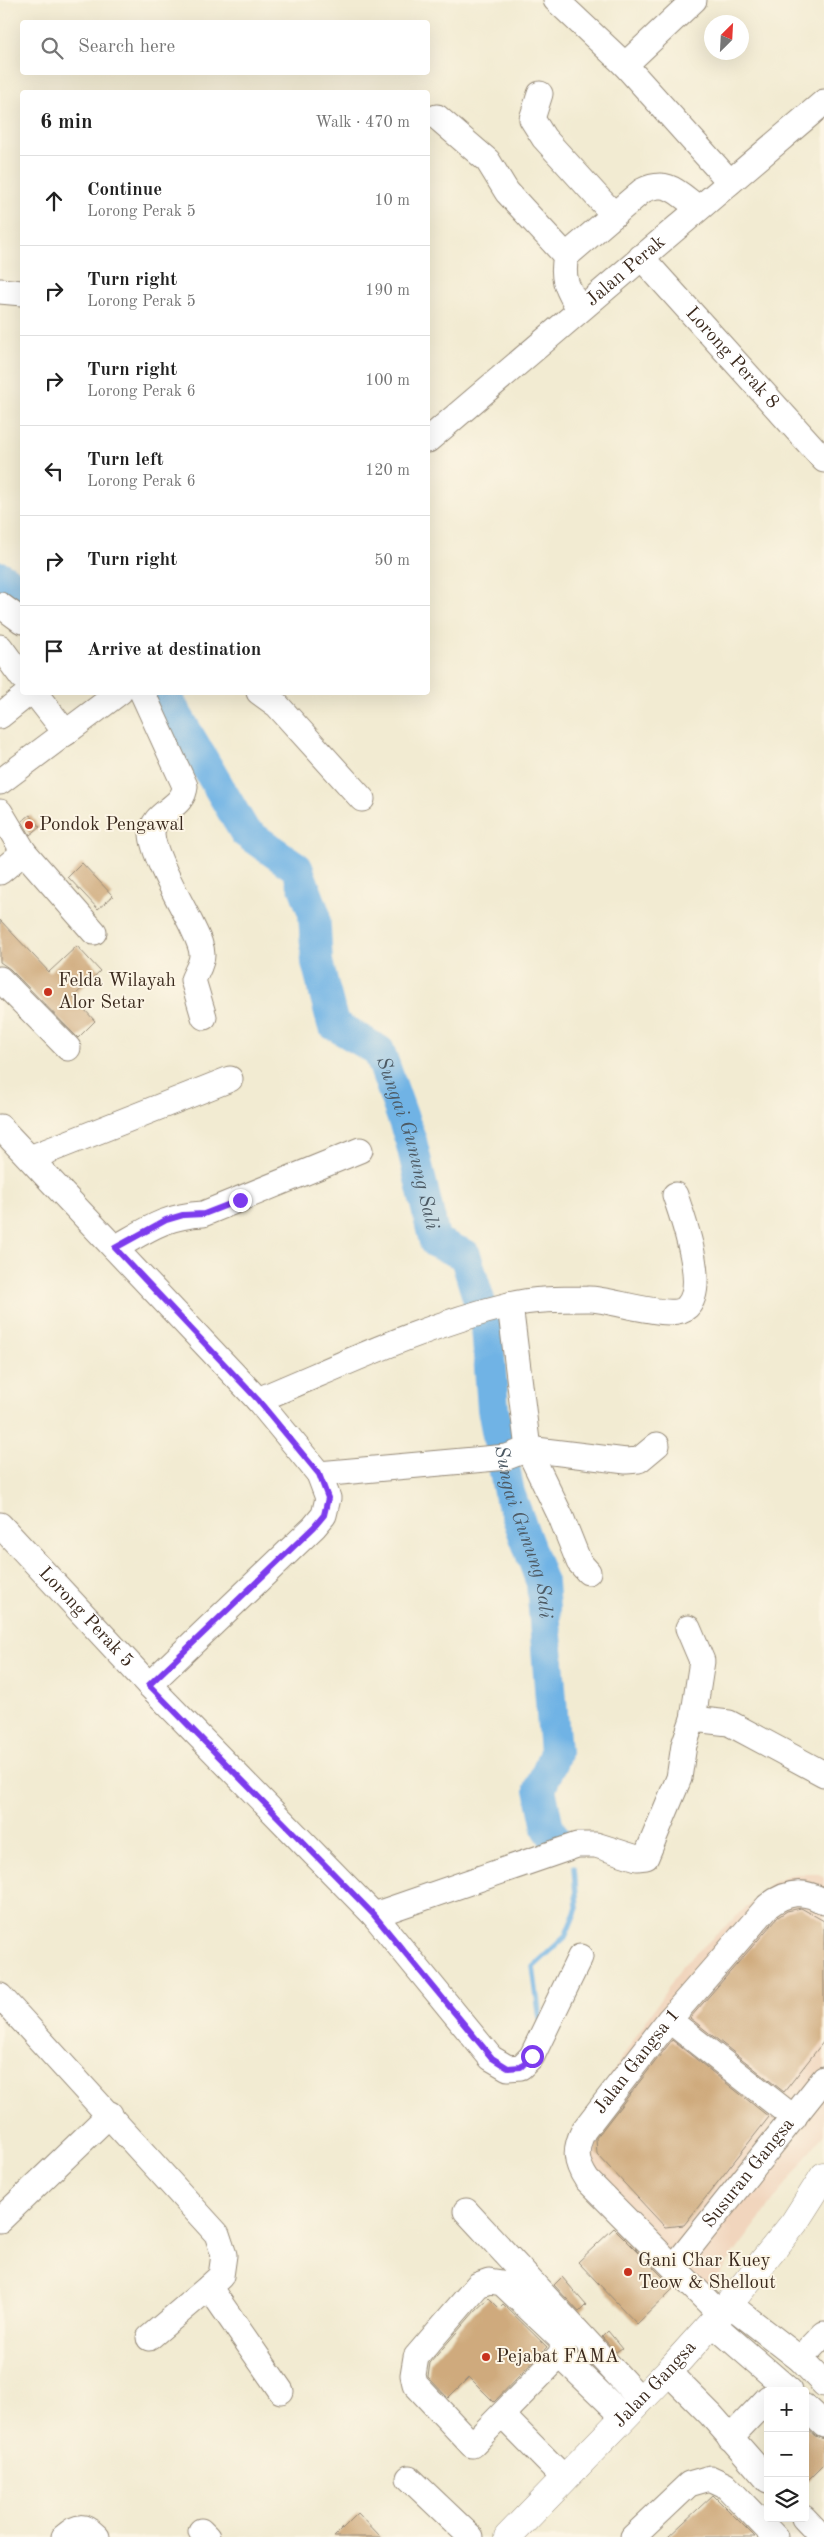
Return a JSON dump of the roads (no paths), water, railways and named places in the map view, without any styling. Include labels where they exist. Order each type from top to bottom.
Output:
[{"type":"main road","name":"Jalan Gangsa","points":[[508,2537],[668,2372],[720,2314],[794,2223],[824,2176]]},
{"type":"main road","name":"Jalan Gangsa","points":[[794,2223],[824,2201]]},
{"type":"street","points":[[556,0],[625,65],[730,182]]},
{"type":"street","points":[[625,65],[694,0]]},
{"type":"street","points":[[540,94],[532,119],[544,138],[614,215]]},
{"type":"street","name":"Jalan Perak","points":[[430,438],[824,102]]},
{"type":"street","points":[[437,117],[488,162],[507,192],[566,256]]},
{"type":"street","points":[[579,310],[564,284],[563,268],[566,256],[642,191],[655,184],[667,186],[698,208]]},
{"type":"street","name":"Lorong Perak 8","points":[[641,257],[824,460]]},
{"type":"street","points":[[0,291],[20,293]]},
{"type":"street","points":[[0,605],[20,619]]},
{"type":"street","points":[[0,647],[20,674]]},
{"type":"street","points":[[0,716],[26,695]]},
{"type":"street","points":[[36,695],[66,733]]},
{"type":"street","points":[[0,782],[116,695]]},
{"type":"street","points":[[143,695],[185,786],[181,801],[155,822],[152,834],[159,856],[201,946],[200,966],[193,980],[204,1017]]},
{"type":"street","points":[[263,695],[277,705],[362,799]]},
{"type":"street","points":[[0,812],[24,852],[94,932]]},
{"type":"street","points":[[0,872],[24,852]]},
{"type":"street","points":[[0,979],[68,1048]]},
{"type":"street","points":[[30,1158],[230,1079]]},
{"type":"street","points":[[0,1127],[258,1400],[319,1474],[328,1498],[324,1515],[319,1521],[149,1685]]},
{"type":"street","points":[[115,1248],[166,1220],[183,1215],[204,1214],[360,1150]]},
{"type":"street","points":[[258,1400],[412,1336],[489,1311],[592,1298],[667,1312],[682,1311],[689,1305],[694,1295],[693,1250],[675,1195]]},
{"type":"street","points":[[489,1311],[508,1455],[561,1517],[579,1562],[588,1572]]},
{"type":"street","points":[[319,1474],[508,1455],[639,1460],[657,1446]]},
{"type":"street","name":"Lorong Perak 5","points":[[5,1541],[374,1915],[486,2052],[508,2068],[521,2067],[532,2056],[580,1957]]},
{"type":"street","points":[[374,1915],[576,1845],[596,1845],[637,1858],[646,1857],[679,1778],[684,1745],[693,1718],[702,1661],[688,1628]]},
{"type":"street","points":[[693,1718],[729,1723],[824,1774]]},
{"type":"street","name":"Jalan Gangsa 1","points":[[720,2314],[587,2180],[579,2167],[576,2156],[578,2141],[584,2130],[669,2020],[768,1906],[781,1896],[794,1893],[808,1894],[824,1902]]},
{"type":"street","points":[[0,1996],[110,2114],[217,2234],[224,2255],[221,2276],[148,2338]]},
{"type":"street","points":[[669,2020],[794,2118]]},
{"type":"street","name":"Susuran Gangsa","points":[[674,2267],[824,2079]]},
{"type":"street","points":[[0,2220],[110,2114]]},
{"type":"street","points":[[466,2211],[633,2408]]},
{"type":"street","points":[[489,2281],[502,2283],[561,2339],[563,2347],[560,2355],[472,2445],[415,2384],[413,2375],[416,2357],[478,2285],[489,2281]]},
{"type":"street","points":[[209,2287],[281,2391]]},
{"type":"street","points":[[720,2314],[800,2359],[824,2384]]},
{"type":"street","points":[[720,2314],[776,2387]]},
{"type":"street","points":[[800,2359],[824,2334]]},
{"type":"street","points":[[560,2355],[633,2408]]},
{"type":"street","points":[[668,2372],[765,2477]]},
{"type":"street","points":[[730,2438],[764,2405]]},
{"type":"street","points":[[809,2410],[824,2425]]},
{"type":"street","points":[[502,2414],[565,2479]]},
{"type":"street","points":[[409,2478],[471,2537]]},
{"type":"street","points":[[633,2537],[689,2484],[710,2478],[724,2485],[775,2537]]},
{"type":"street","points":[[808,2522],[822,2537]]},
{"type":"street","points":[[64,2537],[73,2528],[81,2526],[88,2528],[97,2537]]},
{"type":"waterway","name":"Sungai Gunung Sali","points":[[0,577],[20,590]]},
{"type":"waterway","name":"Sungai Gunung Sali","points":[[166,697],[245,832],[297,868],[314,913],[317,962],[333,1024],[379,1051],[411,1141],[435,1242],[465,1255],[487,1326],[493,1409],[509,1493],[542,1583],[555,1753],[540,1789],[548,1828],[558,1843]]},
{"type":"waterway","points":[[540,2019],[533,1967],[565,1937],[577,1908],[574,1867]]},
{"type":"place","name":"Pondok Pengawal","points":[[29,825]]},
{"type":"place","name":"Felda Wilayah Alor Setar","points":[[48,992]]},
{"type":"place","name":"Gani Char Kuey Teow & Shellout","points":[[628,2272]]},
{"type":"place","name":"Pejabat FAMA","points":[[486,2357]]}]
